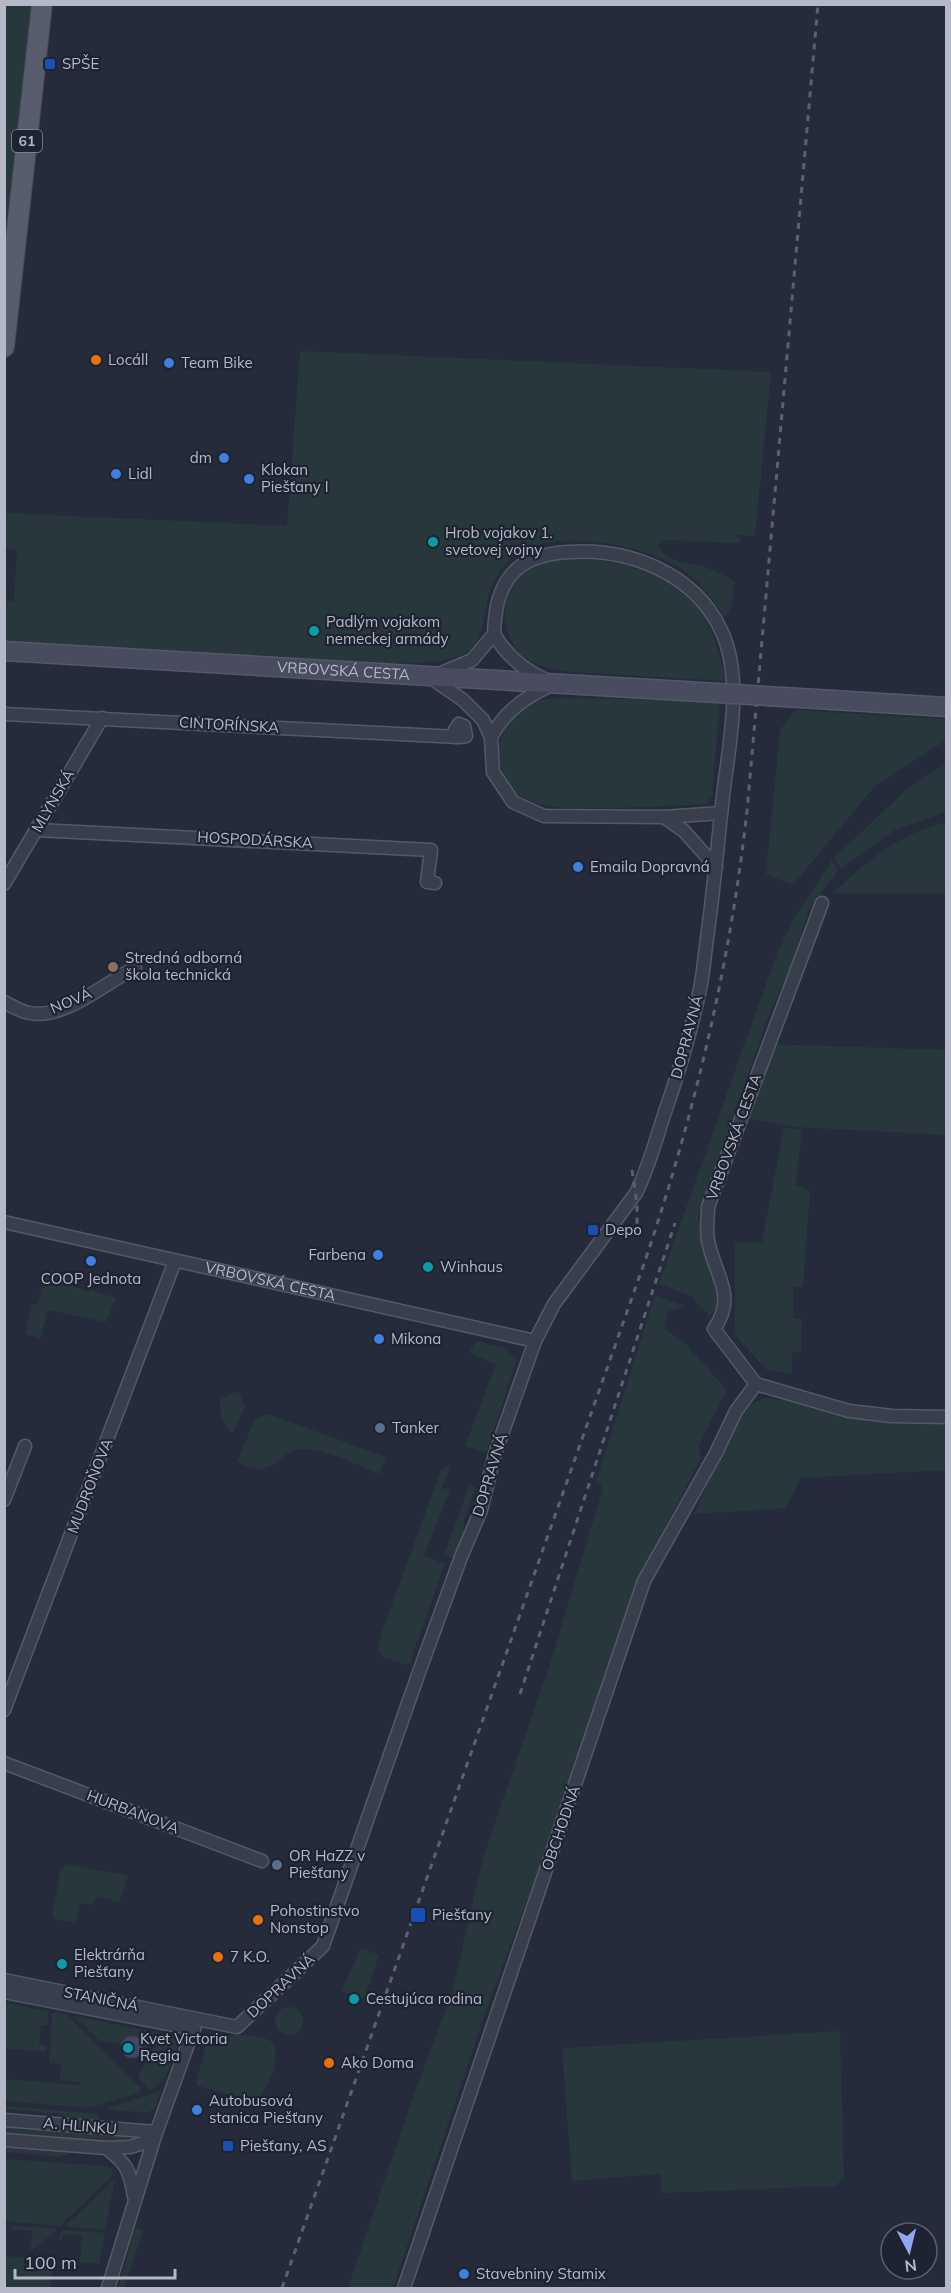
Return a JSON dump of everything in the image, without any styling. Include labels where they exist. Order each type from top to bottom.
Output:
[{"type":"main road","name":"61","points":[[4,347],[42,4]]},
{"type":"main road","name":"VRBOVSKÁ CESTA","points":[[4,651],[946,707]]},
{"type":"street","name":"DOPRAVNÁ","points":[[196,2024],[237,2027],[323,1946],[418,1675],[461,1557],[481,1510],[495,1454],[535,1341],[554,1304],[636,1193],[645,1175],[682,1062],[700,988],[716,867],[733,699],[732,660],[721,628],[704,604],[681,582],[647,563],[620,555],[585,551],[547,554],[518,568],[498,596],[494,634]]},
{"type":"street","points":[[430,677],[472,660],[494,634],[505,652],[518,663],[532,674],[556,684]]},
{"type":"street","points":[[430,677],[463,700],[480,716],[490,737],[493,772],[513,802],[534,812],[544,816],[664,817],[721,813]]},
{"type":"street","points":[[490,737],[499,723],[516,706],[532,694],[556,684]]},
{"type":"street","name":"CINTORÍNSKA","points":[[4,714],[454,737]]},
{"type":"street","name":"MLYNSKÁ","points":[[4,884],[102,718]]},
{"type":"street","points":[[664,817],[684,831],[716,867]]},
{"type":"street","name":"HOSPODÁRSKA","points":[[37,830],[431,850],[427,882],[435,883]]},
{"type":"street","name":"VRBOVSKÁ CESTA","points":[[756,1384],[714,1329],[723,1317],[726,1296],[708,1240],[708,1208],[822,903]]},
{"type":"street","name":"NOVÁ","points":[[4,1002],[31,1014],[48,1012],[87,998],[135,968]]},
{"type":"street","name":"VRBOVSKÁ CESTA","points":[[4,1222],[535,1341]]},
{"type":"street","name":"MUDROŇOVA","points":[[4,1710],[175,1261]]},
{"type":"street","points":[[756,1384],[849,1411],[892,1416],[946,1417]]},
{"type":"street","name":"OBCHODNÁ","points":[[404,2289],[644,1581],[716,1453],[736,1411],[756,1384]]},
{"type":"street","points":[[4,1500],[25,1446]]},
{"type":"street","name":"HURBANOVA","points":[[4,1763],[262,1861]]},
{"type":"street","name":"STANIČNÁ","points":[[4,1980],[196,2024]]},
{"type":"street","name":"STANIČNÁ","points":[[4,1992],[196,2024]]},
{"type":"street","name":"A. HLINKU","points":[[108,2289],[134,2200],[196,2024]]},
{"type":"street","name":"A. HLINKU","points":[[4,2120],[156,2134]]},
{"type":"street","name":"A. HLINKU","points":[[4,2139],[106,2148],[130,2147],[143,2143],[156,2134]]},
{"type":"street","name":"A. HLINKU","points":[[106,2148],[122,2160],[131,2176],[134,2200]]},
{"type":"shaded area","points":[[5,5],[32,5],[5,237]]},
{"type":"shaded area","points":[[300,351],[771,372],[755,536],[736,535],[740,543],[666,540],[658,545],[661,551],[671,558],[708,568],[735,581],[730,610],[724,618],[695,580],[666,561],[621,546],[571,541],[547,543],[526,549],[510,559],[490,589],[480,633],[473,647],[467,652],[445,660],[355,664],[5,642],[4,601],[14,602],[17,550],[5,549],[5,513],[287,526]]},
{"type":"shaded area","points":[[575,558],[606,561],[635,568],[662,579],[675,588],[699,609],[705,619],[727,681],[574,672],[549,668],[528,660],[512,643],[505,620],[508,596],[513,585],[527,571],[539,564]]},
{"type":"shaded area","points":[[551,699],[720,701],[712,796],[706,804],[620,808],[559,807],[536,803],[516,792],[507,781],[499,754],[500,740],[505,726],[513,715],[530,703]]},
{"type":"shaded area","points":[[795,710],[946,719],[946,740],[875,786],[793,885],[766,874],[780,730]]},
{"type":"shaded area","points":[[946,762],[946,812],[895,830],[841,869],[834,858],[906,790]]},
{"type":"shaded area","points":[[946,823],[946,893],[833,893],[871,860],[899,841],[914,833]]},
{"type":"shaded area","points":[[832,860],[838,871],[808,911],[795,957],[769,1015],[698,1216],[704,1252],[719,1291],[718,1308],[709,1316],[691,1296],[659,1284],[776,956],[795,917]]},
{"type":"shaded area","points":[[771,1044],[946,1050],[946,1135],[795,1127],[745,1118]]},
{"type":"shaded area","points":[[784,1128],[802,1129],[796,1185],[810,1191],[803,1287],[793,1287],[793,1318],[802,1319],[801,1352],[792,1353],[792,1374],[767,1370],[735,1335],[735,1243],[762,1242]]},
{"type":"shaded area","points":[[51,1270],[71,1277],[69,1285],[116,1298],[106,1322],[48,1310],[40,1339],[25,1334],[32,1304],[37,1305],[45,1275],[49,1276]]},
{"type":"shaded area","points":[[655,1295],[685,1306],[667,1312],[664,1328],[685,1343],[727,1390],[699,1445],[701,1458],[631,1598],[543,1858],[484,2016],[393,2288],[348,2288],[413,2097],[452,1993],[483,1858],[551,1661],[602,1492],[601,1485],[596,1482]]},
{"type":"shaded area","points":[[476,1341],[508,1349],[510,1354],[517,1359],[487,1450],[483,1452],[465,1446],[496,1364],[469,1353]]},
{"type":"shaded area","points":[[233,1392],[239,1393],[245,1406],[233,1433],[224,1423],[220,1403],[221,1399]]},
{"type":"shaded area","points":[[763,1398],[852,1418],[946,1424],[946,1470],[801,1478],[786,1508],[694,1514],[741,1416],[751,1405]]},
{"type":"shaded area","points":[[268,1414],[386,1457],[380,1474],[331,1455],[305,1449],[287,1454],[274,1464],[260,1469],[250,1468],[237,1462],[255,1419]]},
{"type":"shaded area","points":[[446,1466],[450,1467],[442,1488],[450,1490],[424,1556],[445,1564],[409,1665],[383,1658],[378,1650],[378,1643],[441,1470]]},
{"type":"shaded area","points":[[470,1484],[475,1489],[464,1520],[464,1537],[455,1559],[444,1555]]},
{"type":"shaded area","points":[[67,1864],[128,1876],[119,1902],[97,1896],[92,1905],[80,1903],[76,1923],[52,1918],[60,1872]]},
{"type":"shaded area","points":[[361,1948],[379,1955],[364,1999],[341,1991]]},
{"type":"shaded area","points":[[4,2002],[48,2012],[48,2025],[41,2025],[39,2044],[47,2046],[46,2051],[5,2049]]},
{"type":"shaded area","points":[[289,2007],[299,2011],[303,2021],[299,2031],[289,2035],[279,2031],[275,2021],[279,2011]]},
{"type":"shaded area","points":[[56,2012],[66,2014],[141,2088],[141,2092],[89,2108],[5,2101],[5,2079],[80,2085],[80,2082],[60,2080],[61,2064],[49,2063],[52,2014]]},
{"type":"shaded area","points":[[74,2016],[158,2033],[148,2049],[144,2049],[140,2039],[134,2036],[123,2040],[121,2044],[100,2041]]},
{"type":"shaded area","points":[[840,2031],[844,2177],[836,2186],[662,2193],[660,2174],[572,2181],[562,2048]]},
{"type":"shaded area","points":[[162,2033],[176,2036],[179,2041],[165,2076],[155,2087],[149,2089],[138,2077]]},
{"type":"shaded area","points":[[209,2034],[258,2037],[272,2042],[276,2056],[275,2064],[259,2100],[253,2102],[196,2085],[207,2041],[201,2037]]},
{"type":"shaded area","points":[[161,2091],[156,2106],[148,2113],[105,2109]]},
{"type":"shaded area","points":[[4,2106],[99,2114],[98,2122],[65,2119],[63,2114],[5,2109]]},
{"type":"shaded area","points":[[4,2125],[124,2135],[128,2140],[123,2144],[5,2134]]},
{"type":"shaded area","points":[[4,2146],[77,2151],[59,2157],[5,2152]]},
{"type":"shaded area","points":[[4,2159],[106,2166],[111,2168],[114,2174],[60,2226],[5,2221]]},
{"type":"shaded area","points":[[115,2179],[105,2230],[65,2226]]},
{"type":"shaded area","points":[[12,2225],[56,2229],[56,2231],[31,2251],[32,2231],[12,2229]]},
{"type":"shaded area","points":[[135,2228],[143,2230],[124,2288],[118,2288]]},
{"type":"shaded area","points":[[64,2230],[105,2233],[99,2264],[80,2262],[82,2236],[63,2234],[62,2240],[59,2240]]},
{"type":"shaded area","points":[[4,2256],[50,2260],[53,2263],[51,2288],[5,2288]]},
{"type":"water","points":[[128,2036],[136,2036],[143,2043],[143,2051],[136,2058],[128,2058],[121,2051],[121,2043]]},
{"type":"railway","points":[[282,2288],[646,1258],[695,1093],[731,925],[747,811],[818,4]]},
{"type":"railway","points":[[632,1170],[637,1204],[637,1231]]},
{"type":"railway","points":[[520,1694],[675,1223]]},
{"type":"place","name":"SPŠE","points":[[50,64]]},
{"type":"place","name":"Locáll","points":[[96,360]]},
{"type":"place","name":"Team Bike","points":[[169,363]]},
{"type":"place","name":"dm","points":[[224,458]]},
{"type":"place","name":"Lidl","points":[[116,474]]},
{"type":"place","name":"Klokan Piešťany I","points":[[249,479]]},
{"type":"place","name":"Hrob vojakov 1. svetovej vojny","points":[[433,542]]},
{"type":"place","name":"Padlým vojakom nemeckej armády","points":[[314,631]]},
{"type":"place","name":"Emaila Dopravná","points":[[578,867]]},
{"type":"place","name":"Stredná odborná škola technická","points":[[113,967]]},
{"type":"place","name":"Depo","points":[[593,1230]]},
{"type":"place","name":"Farbena","points":[[378,1255]]},
{"type":"place","name":"COOP Jednota","points":[[91,1261]]},
{"type":"place","name":"Winhaus","points":[[428,1267]]},
{"type":"place","name":"Mikona","points":[[379,1339]]},
{"type":"place","name":"Tanker","points":[[380,1428]]},
{"type":"place","name":"OR HaZZ v Piešťany","points":[[277,1865]]},
{"type":"place","name":"Piešťany","points":[[418,1915]]},
{"type":"place","name":"Pohostinstvo Nonstop","points":[[258,1920]]},
{"type":"place","name":"7 K.O.","points":[[218,1957]]},
{"type":"place","name":"Elektrárňa Piešťany","points":[[62,1964]]},
{"type":"place","name":"Cestujúca rodina","points":[[354,1999]]},
{"type":"place","name":"Kvet Victoria Regia","points":[[128,2048]]},
{"type":"place","name":"Ako Doma","points":[[329,2063]]},
{"type":"place","name":"Autobusová stanica Piešťany","points":[[197,2110]]},
{"type":"place","name":"Piešťany, AS","points":[[228,2146]]},
{"type":"place","name":"Stavebniny Stamix","points":[[464,2274]]}]
